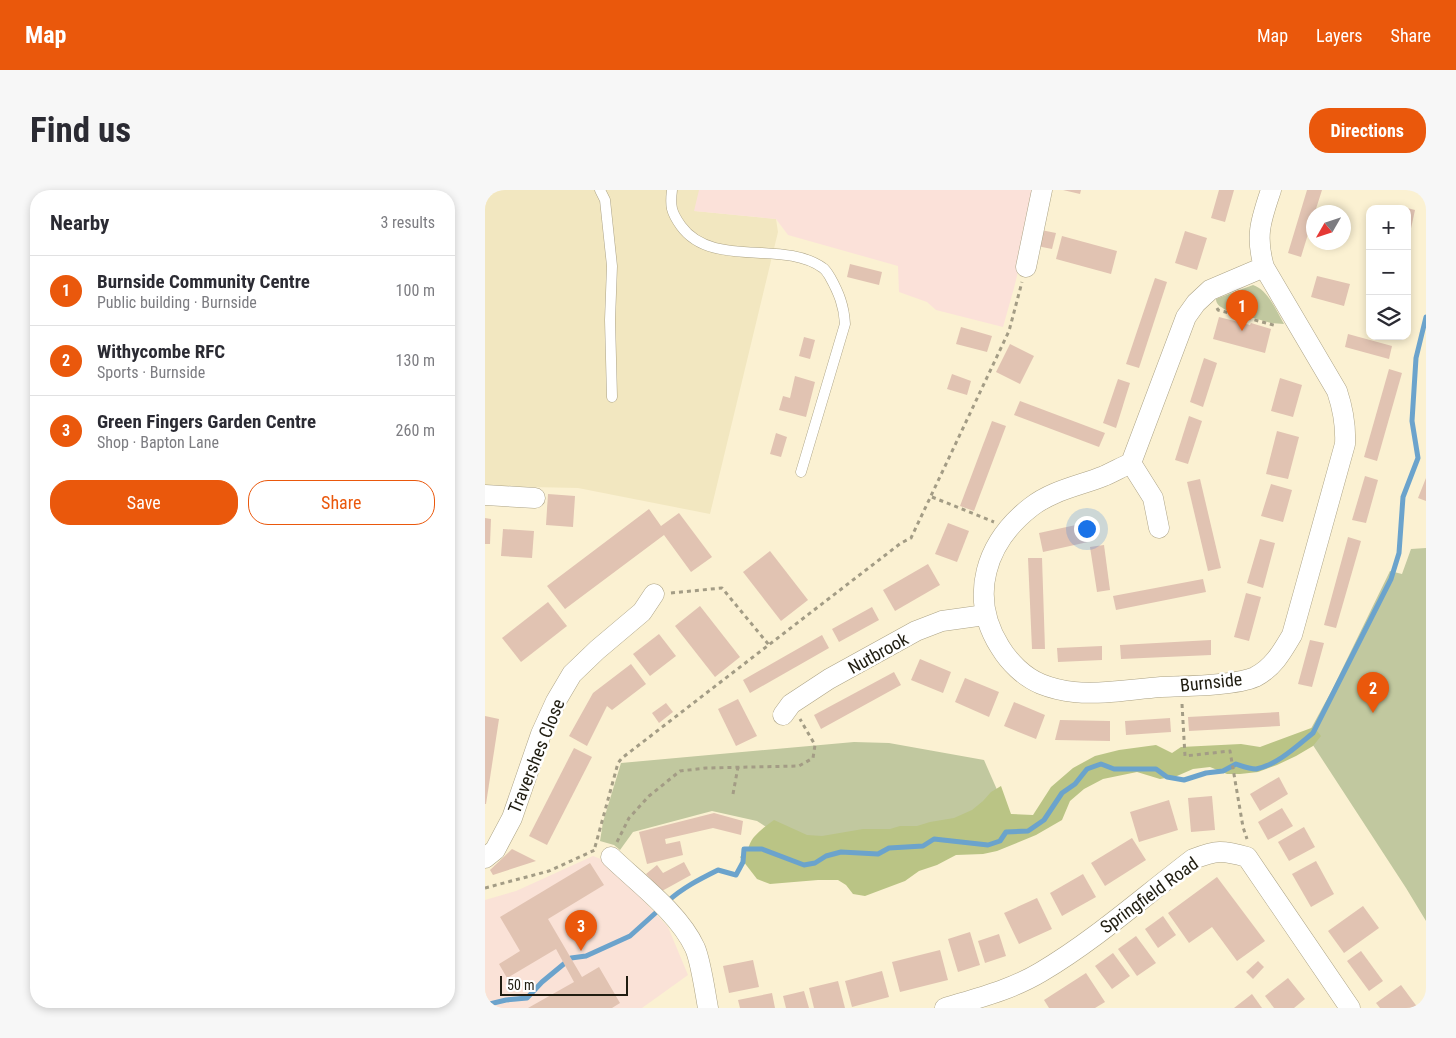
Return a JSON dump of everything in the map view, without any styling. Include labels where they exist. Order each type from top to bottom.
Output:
[{"type":"street","points":[[1026,268],[1042,190]]},
{"type":"street","name":"Burnside","points":[[1131,463],[1103,476],[1049,495],[1008,528],[991,557],[984,587],[985,615],[995,640],[1007,658],[1022,673],[1040,683],[1074,692],[1181,686],[1245,680],[1267,670],[1281,654],[1292,635],[1345,444],[1346,431],[1344,412],[1337,391],[1264,267],[1259,249],[1260,226],[1271,190]]},
{"type":"street","points":[[1159,528],[1153,498],[1131,463],[1186,317],[1196,303],[1210,290],[1264,267]]},
{"type":"street","points":[[485,495],[535,498]]},
{"type":"street","name":"Travershes Close","points":[[485,858],[495,850],[512,818],[541,734],[556,701],[573,674],[597,650],[643,612],[654,594]]},
{"type":"street","name":"Nutbrook","points":[[787,709],[829,679],[916,631],[942,622],[985,615]]},
{"type":"street","name":"Springfield Road","points":[[945,1008],[995,993],[1039,973],[1081,946],[1193,859],[1214,851],[1231,852],[1247,857]]},
{"type":"street","points":[[603,853],[663,907],[684,929],[695,949],[708,1008]]},
{"type":"street","points":[[1247,857],[1349,1008]]},
{"type":"lane","points":[[600,190],[605,200],[612,266],[610,320],[612,397]]},
{"type":"lane","points":[[672,190],[671,205],[678,221],[688,236],[716,249],[806,259],[825,269],[839,293],[844,308],[845,324],[801,472]]},
{"type":"path","points":[[603,853],[596,840],[621,758],[901,542],[911,538],[1009,331],[1026,268]]},
{"type":"path","points":[[1206,294],[1218,310],[1302,332]]},
{"type":"path","points":[[931,497],[1008,528]]},
{"type":"path","points":[[654,594],[721,588],[769,645]]},
{"type":"path","points":[[1181,686],[1185,756],[1230,751],[1243,827],[1249,844],[1247,857]]},
{"type":"path","points":[[485,888],[549,872],[603,853],[629,818],[649,796],[680,771],[706,768],[799,766],[813,758],[815,745],[787,709]]},
{"type":"path","points":[[733,794],[738,767]]},
{"type":"shaded area","points":[[485,190],[700,190],[695,211],[776,219],[778,232],[710,514],[578,488],[485,486]]},
{"type":"shaded area","points":[[699,190],[1038,190],[1003,327],[936,310],[927,302],[899,292],[898,266],[788,235],[776,219],[694,211]]},
{"type":"shaded area","points":[[593,856],[608,862],[668,927],[688,975],[642,1008],[485,1008],[485,900],[516,891]]},
{"type":"green space","points":[[1253,285],[1267,296],[1284,324],[1271,323],[1226,310],[1217,303],[1216,299]]},
{"type":"green space","points":[[1426,548],[1426,921],[1307,736],[1332,690],[1390,571],[1402,574],[1411,549]]},
{"type":"green space","points":[[1314,727],[1321,736],[1313,746],[1277,765],[1258,772],[1227,774],[1210,767],[1193,769],[1177,776],[1160,779],[1137,772],[1103,779],[1084,789],[1070,801],[1062,820],[1036,835],[997,851],[983,854],[956,855],[937,865],[919,871],[905,881],[865,896],[853,894],[846,885],[838,880],[770,884],[757,879],[740,857],[746,852],[756,834],[774,820],[807,835],[822,836],[863,829],[917,826],[954,818],[972,810],[991,792],[1001,786],[1011,814],[1033,815],[1051,787],[1073,768],[1095,756],[1119,750],[1156,745],[1172,753],[1181,747],[1241,744],[1260,747]]},
{"type":"green space","points":[[854,742],[889,743],[984,760],[998,792],[1004,818],[887,844],[777,834],[757,821],[712,811],[633,832],[620,850],[614,845],[600,841],[603,822],[621,763]]},
{"type":"building","points":[[1063,190],[1081,190],[1080,194]]},
{"type":"building","points":[[1219,190],[1234,190],[1225,222],[1211,218]]},
{"type":"building","points":[[1307,190],[1322,190],[1317,205],[1306,205],[1306,241],[1301,257],[1288,253]]},
{"type":"building","points":[[1411,209],[1415,210],[1411,228]]},
{"type":"building","points":[[1041,230],[1056,233],[1052,249],[1037,246]]},
{"type":"building","points":[[1185,231],[1207,238],[1197,270],[1175,263]]},
{"type":"building","points":[[1062,236],[1117,251],[1111,274],[1056,259]]},
{"type":"building","points":[[850,264],[882,272],[879,285],[847,277]]},
{"type":"building","points":[[1317,276],[1350,284],[1344,306],[1311,297]]},
{"type":"building","points":[[1155,278],[1167,282],[1139,368],[1126,364]]},
{"type":"building","points":[[1219,317],[1271,329],[1265,353],[1213,339]]},
{"type":"building","points":[[961,327],[992,336],[987,352],[956,344]]},
{"type":"building","points":[[1348,334],[1392,346],[1389,359],[1345,347]]},
{"type":"building","points":[[804,337],[815,340],[810,359],[799,356]]},
{"type":"building","points":[[1010,344],[1034,356],[1020,384],[996,372]]},
{"type":"building","points":[[1204,358],[1217,363],[1203,407],[1190,402]]},
{"type":"building","points":[[1389,369],[1402,373],[1377,461],[1364,457]]},
{"type":"building","points":[[952,374],[971,381],[967,395],[947,389]]},
{"type":"building","points":[[795,376],[815,382],[806,417],[779,410],[783,396],[790,398]]},
{"type":"building","points":[[1280,378],[1302,385],[1293,417],[1271,411]]},
{"type":"building","points":[[1118,379],[1130,383],[1116,428],[1103,423]]},
{"type":"building","points":[[1020,401],[1105,433],[1099,447],[1014,415]]},
{"type":"building","points":[[1189,416],[1202,421],[1188,464],[1175,460]]},
{"type":"building","points":[[992,421],[1006,426],[974,511],[960,506]]},
{"type":"building","points":[[1277,431],[1299,437],[1288,479],[1266,474]]},
{"type":"building","points":[[776,433],[787,437],[781,457],[770,454]]},
{"type":"building","points":[[1365,476],[1378,480],[1366,523],[1352,520]]},
{"type":"building","points":[[1426,478],[1426,501],[1418,498]]},
{"type":"building","points":[[1200,479],[1221,568],[1208,571],[1187,482]]},
{"type":"building","points":[[1271,484],[1292,490],[1283,522],[1261,516]]},
{"type":"building","points":[[548,494],[575,496],[573,527],[546,525]]},
{"type":"building","points":[[649,509],[661,526],[679,513],[712,557],[691,572],[664,535],[565,609],[547,586]]},
{"type":"building","points":[[485,518],[491,519],[490,544],[485,544]]},
{"type":"building","points":[[948,523],[969,531],[957,562],[935,554]]},
{"type":"building","points":[[1085,523],[1088,542],[1043,552],[1039,533]]},
{"type":"building","points":[[503,529],[534,531],[532,558],[501,556]]},
{"type":"building","points":[[1348,537],[1361,541],[1336,628],[1324,625]]},
{"type":"building","points":[[1260,539],[1275,543],[1263,588],[1247,583]]},
{"type":"building","points":[[1104,545],[1110,590],[1097,592],[1090,547]]},
{"type":"building","points":[[770,551],[808,600],[781,621],[743,572]]},
{"type":"building","points":[[1028,558],[1042,558],[1045,649],[1032,649]]},
{"type":"building","points":[[928,564],[940,585],[895,611],[883,590]]},
{"type":"building","points":[[1203,579],[1206,592],[1116,610],[1113,596]]},
{"type":"building","points":[[1246,593],[1261,597],[1249,641],[1234,637]]},
{"type":"building","points":[[548,602],[567,626],[521,662],[502,638]]},
{"type":"building","points":[[700,606],[740,657],[715,677],[675,626]]},
{"type":"building","points":[[872,607],[879,620],[839,642],[832,629]]},
{"type":"building","points":[[659,634],[676,656],[650,676],[633,654]]},
{"type":"building","points":[[822,635],[829,648],[750,693],[743,680]]},
{"type":"building","points":[[1211,640],[1211,655],[1121,659],[1120,645]]},
{"type":"building","points":[[1310,640],[1324,643],[1312,687],[1298,684]]},
{"type":"building","points":[[1102,646],[1102,660],[1058,662],[1057,648]]},
{"type":"building","points":[[920,659],[951,672],[943,693],[911,680]]},
{"type":"building","points":[[631,664],[646,684],[612,710],[607,706],[587,746],[569,736],[593,693]]},
{"type":"building","points":[[894,672],[901,685],[821,729],[814,715]]},
{"type":"building","points":[[965,678],[999,692],[989,717],[955,702]]},
{"type":"building","points":[[738,699],[757,736],[736,746],[718,709]]},
{"type":"building","points":[[1014,702],[1045,715],[1036,739],[1004,726]]},
{"type":"building","points":[[666,703],[673,712],[659,723],[652,713]]},
{"type":"building","points":[[1279,712],[1280,726],[1189,731],[1188,717]]},
{"type":"building","points":[[485,716],[499,719],[486,804],[485,804]]},
{"type":"building","points":[[1170,718],[1171,732],[1126,735],[1125,721]]},
{"type":"building","points":[[1060,720],[1110,721],[1110,741],[1055,740]]},
{"type":"building","points":[[574,748],[592,757],[547,845],[529,836]]},
{"type":"building","points":[[1279,777],[1288,794],[1260,811],[1250,794]]},
{"type":"building","points":[[1212,796],[1215,830],[1191,832],[1188,798]]},
{"type":"building","points":[[1169,800],[1178,830],[1139,842],[1130,812]]},
{"type":"building","points":[[1282,808],[1293,826],[1268,840],[1258,822]]},
{"type":"building","points":[[714,813],[743,821],[741,835],[713,828],[665,839],[666,844],[680,841],[683,855],[647,864],[639,832]]},
{"type":"building","points":[[1304,827],[1315,847],[1289,861],[1278,842]]},
{"type":"building","points":[[1132,838],[1146,860],[1105,886],[1091,863]]},
{"type":"building","points":[[512,849],[536,861],[493,875],[490,870]]},
{"type":"building","points":[[1316,861],[1334,894],[1311,907],[1292,874]]},
{"type":"building","points":[[684,862],[691,875],[662,891],[646,874],[657,865],[663,873]]},
{"type":"building","points":[[590,863],[604,885],[548,919],[582,977],[599,967],[620,1003],[612,1008],[528,1008],[574,982],[556,949],[507,978],[499,964],[520,951],[500,917]]},
{"type":"building","points":[[1083,874],[1096,897],[1062,916],[1050,893]]},
{"type":"building","points":[[1217,877],[1265,941],[1237,961],[1212,927],[1189,943],[1168,913]]},
{"type":"building","points":[[1037,898],[1052,929],[1019,944],[1004,913]]},
{"type":"building","points":[[1363,906],[1379,928],[1344,953],[1328,931]]},
{"type":"building","points":[[1163,916],[1176,935],[1158,948],[1145,929]]},
{"type":"building","points":[[970,932],[980,965],[958,972],[948,939]]},
{"type":"building","points":[[999,934],[1006,956],[985,963],[978,941]]},
{"type":"building","points":[[1136,936],[1156,963],[1137,976],[1118,949]]},
{"type":"building","points":[[940,950],[948,980],[900,992],[892,962]]},
{"type":"building","points":[[1361,951],[1383,981],[1369,991],[1347,961]]},
{"type":"building","points":[[1113,953],[1130,976],[1112,989],[1095,966]]},
{"type":"building","points":[[753,960],[759,987],[729,993],[723,966]]},
{"type":"building","points":[[1258,961],[1264,967],[1253,979],[1246,972]]},
{"type":"building","points":[[882,971],[889,997],[852,1007],[845,981]]},
{"type":"building","points":[[1086,973],[1105,1002],[1095,1008],[1049,1008],[1044,1000]]},
{"type":"building","points":[[1288,978],[1305,999],[1294,1008],[1274,1008],[1265,996]]},
{"type":"building","points":[[838,981],[845,1008],[814,1008],[809,988]]},
{"type":"building","points":[[1401,985],[1418,1008],[1380,1008],[1376,1003]]},
{"type":"building","points":[[804,991],[809,1008],[786,1008],[783,996]]},
{"type":"building","points":[[772,993],[775,1008],[740,1008],[738,1000]]},
{"type":"building","points":[[1252,994],[1262,1008],[1234,1008]]},
{"type":"waterway","points":[[667,902],[685,888],[718,870],[736,875],[743,862],[744,849],[762,849],[804,865],[815,863],[826,856],[841,852],[878,854],[889,848],[923,846],[934,839],[988,845],[1000,841],[1006,832],[1028,831],[1044,820],[1062,793],[1075,784],[1087,769],[1101,764],[1114,769],[1156,769],[1167,777],[1184,780],[1206,773],[1223,771],[1236,764],[1254,769],[1264,767],[1272,764],[1293,749],[1313,733],[1391,579],[1399,553],[1403,497],[1418,458],[1412,421],[1416,358],[1426,317]]},
{"type":"waterway","points":[[485,1005],[527,998],[542,982],[571,958],[586,956],[630,936],[661,908]]},
{"type":"place","name":"Burnside Community Centre","points":[[1242,331]]},
{"type":"place","name":"Withycombe RFC","points":[[1373,713]]},
{"type":"place","name":"Green Fingers Garden Centre","points":[[581,951]]}]
